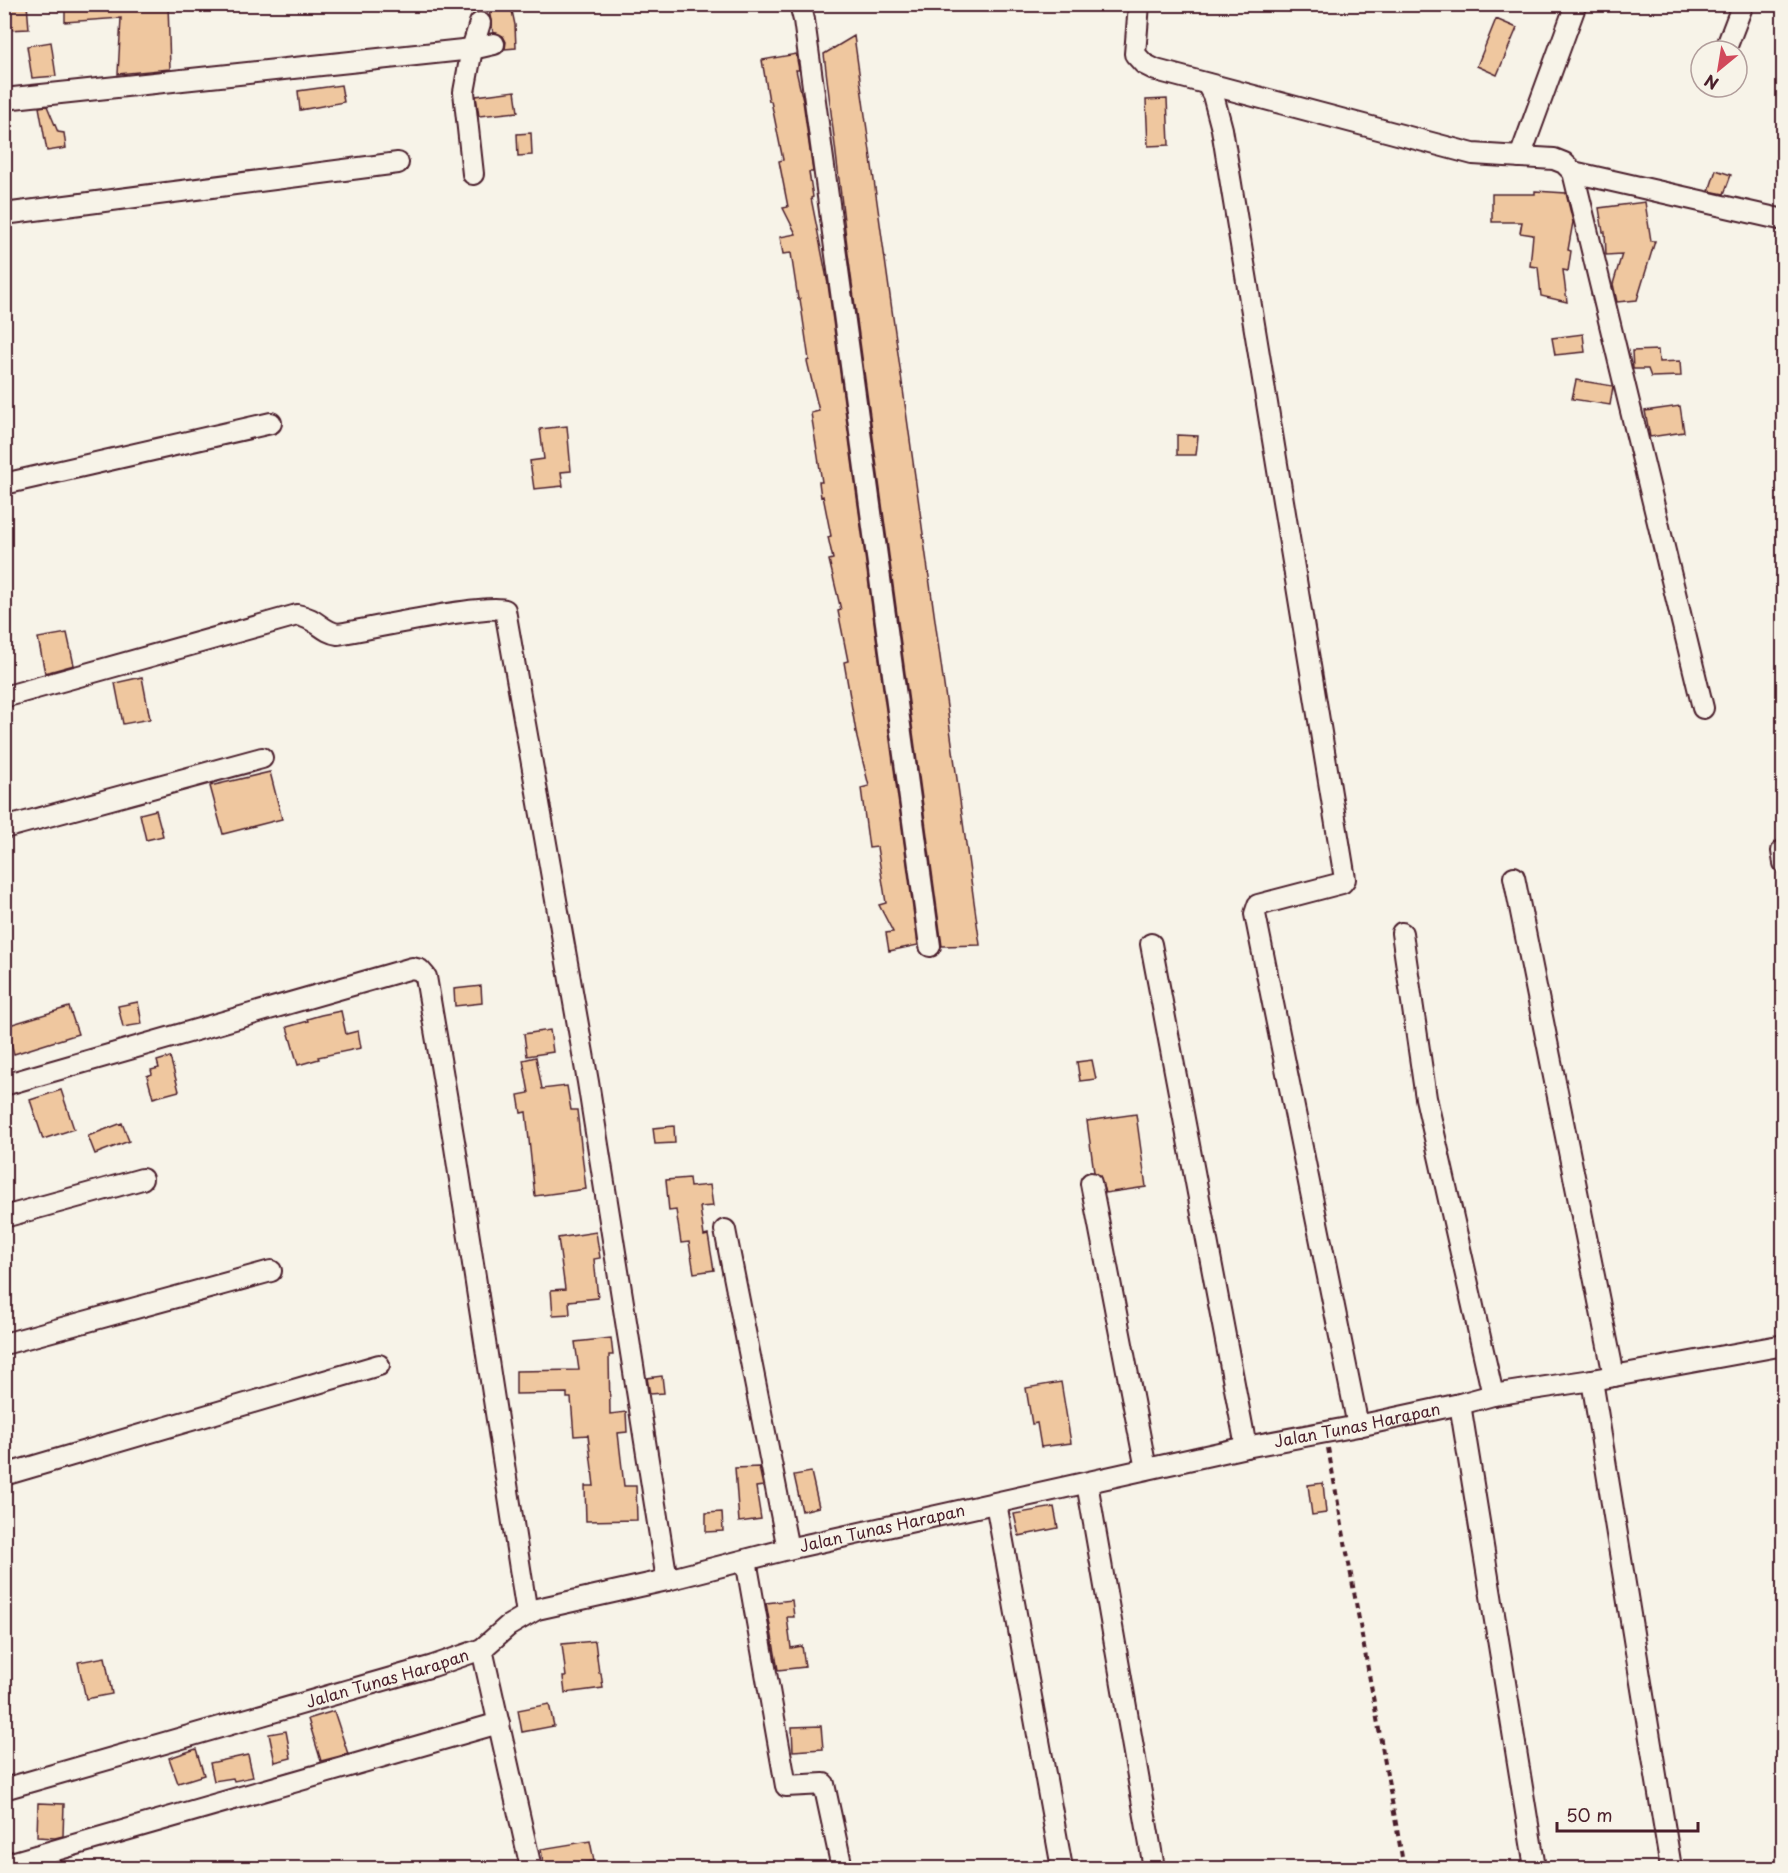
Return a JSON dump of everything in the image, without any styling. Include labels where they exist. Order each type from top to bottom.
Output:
[{"type":"street","points":[[800,4],[930,946]]},
{"type":"street","points":[[1139,4],[1135,54],[1144,64],[1156,70],[1473,154],[1554,159],[1564,162],[1574,172],[1703,708]]},
{"type":"street","points":[[1520,157],[1576,4]]},
{"type":"street","points":[[1730,39],[1743,4]]},
{"type":"street","points":[[473,174],[464,92],[472,49],[480,23]]},
{"type":"street","points":[[4,99],[472,49],[494,44]]},
{"type":"street","points":[[1207,84],[1213,94],[1222,129],[1345,879],[1342,883],[1258,905],[1255,914],[1359,1426]]},
{"type":"street","points":[[4,214],[398,163]]},
{"type":"street","points":[[1574,172],[1784,220]]},
{"type":"street","points":[[4,484],[271,423]]},
{"type":"street","points":[[4,697],[297,615],[313,620],[326,630],[338,634],[469,612],[500,608],[505,610],[588,1082],[666,1580]]},
{"type":"street","points":[[4,828],[262,758]]},
{"type":"street","points":[[1514,877],[1614,1376]]},
{"type":"street","points":[[1402,933],[1426,1098],[1493,1395]]},
{"type":"street","points":[[1151,944],[1246,1447]]},
{"type":"street","points":[[4,1085],[412,968],[420,970],[426,977],[455,1147],[526,1614]]},
{"type":"street","points":[[4,1217],[142,1179]]},
{"type":"street","points":[[1091,1183],[1146,1470]]},
{"type":"street","points":[[725,1230],[788,1549]]},
{"type":"street","points":[[4,1344],[271,1271]]},
{"type":"street","name":"Jalan Tunas Harapan","points":[[4,1789],[434,1666],[482,1649],[508,1626],[537,1609],[788,1549],[1246,1447],[1359,1426],[1493,1395],[1784,1346]]},
{"type":"street","points":[[4,1475],[379,1365]]},
{"type":"street","points":[[1592,1380],[1671,1869]]},
{"type":"street","points":[[1460,1404],[1535,1869]]},
{"type":"street","points":[[1088,1483],[1154,1869]]},
{"type":"street","points":[[996,1503],[1062,1869]]},
{"type":"street","points":[[746,1560],[786,1786],[824,1784],[842,1869]]},
{"type":"street","points":[[482,1649],[531,1869]]},
{"type":"street","points":[[4,1865],[499,1724]]},
{"type":"path","points":[[1325,1432],[1404,1869]]},
{"type":"building","points":[[6,4],[27,4],[29,29],[6,30]]},
{"type":"building","points":[[65,4],[168,4],[170,69],[118,74],[121,18],[65,22]]},
{"type":"building","points":[[511,6],[516,48],[505,49],[506,42],[503,36],[493,32],[489,10]]},
{"type":"building","points":[[1496,19],[1517,28],[1497,75],[1477,66]]},
{"type":"building","points":[[854,36],[980,945],[942,946],[848,254],[824,54]]},
{"type":"building","points":[[51,42],[56,76],[32,78],[27,46]]},
{"type":"building","points":[[796,54],[799,70],[796,70],[803,101],[813,172],[809,172],[813,197],[811,198],[828,284],[918,945],[889,951],[886,933],[893,932],[879,905],[886,903],[877,847],[869,848],[861,788],[869,786],[857,738],[844,662],[848,661],[838,611],[841,610],[829,560],[833,559],[828,537],[831,536],[823,496],[821,497],[819,482],[822,482],[811,413],[819,411],[807,361],[809,360],[800,299],[798,299],[791,253],[783,254],[780,237],[796,234],[783,208],[788,207],[779,161],[783,160],[762,60]]},
{"type":"building","points":[[341,85],[344,102],[300,110],[298,91]]},
{"type":"building","points":[[515,91],[518,112],[479,116],[476,96]]},
{"type":"building","points":[[1167,99],[1169,145],[1148,146],[1146,100]]},
{"type":"building","points":[[47,106],[58,132],[64,133],[66,148],[47,151],[39,107]]},
{"type":"building","points":[[531,133],[532,155],[518,156],[517,134]]},
{"type":"building","points":[[1716,170],[1731,175],[1724,194],[1709,191]]},
{"type":"building","points":[[1535,191],[1566,193],[1573,222],[1568,250],[1571,251],[1568,271],[1563,270],[1567,302],[1541,296],[1538,267],[1530,266],[1533,235],[1520,233],[1522,222],[1492,222],[1492,194],[1535,194]]},
{"type":"building","points":[[1645,202],[1651,241],[1655,241],[1637,300],[1617,302],[1613,284],[1622,254],[1606,255],[1605,232],[1603,232],[1599,208]]},
{"type":"building","points":[[1583,334],[1585,352],[1555,355],[1552,338]]},
{"type":"building","points":[[1658,350],[1659,362],[1680,361],[1681,376],[1651,377],[1648,369],[1633,369],[1632,351]]},
{"type":"building","points":[[1576,380],[1613,386],[1610,405],[1572,399]]},
{"type":"building","points":[[1680,406],[1684,432],[1650,437],[1645,411]]},
{"type":"building","points":[[567,426],[571,471],[561,472],[563,486],[534,489],[530,461],[544,459],[540,429]]},
{"type":"building","points":[[1177,435],[1198,436],[1196,455],[1177,455]]},
{"type":"building","points":[[67,633],[74,665],[45,673],[38,638]]},
{"type":"building","points":[[142,677],[150,719],[123,724],[115,683]]},
{"type":"building","points":[[270,772],[282,819],[223,834],[210,786]]},
{"type":"building","points":[[156,810],[163,836],[146,840],[140,814]]},
{"type":"building","points":[[481,986],[482,1003],[455,1006],[454,989]]},
{"type":"building","points":[[138,1002],[142,1024],[123,1027],[118,1006]]},
{"type":"building","points":[[69,1007],[78,1034],[14,1054],[6,1026]]},
{"type":"building","points":[[341,1011],[346,1034],[358,1031],[361,1048],[318,1057],[319,1059],[298,1065],[287,1027],[308,1021],[307,1019]]},
{"type":"building","points":[[550,1030],[553,1052],[527,1056],[524,1034]]},
{"type":"building","points":[[170,1057],[179,1091],[153,1098],[147,1076],[152,1074],[151,1070],[159,1068],[157,1061]]},
{"type":"building","points":[[536,1057],[542,1089],[567,1086],[571,1110],[577,1110],[586,1189],[535,1196],[526,1112],[521,1113],[518,1095],[529,1093],[523,1060]]},
{"type":"building","points":[[1092,1060],[1096,1079],[1080,1081],[1077,1062]]},
{"type":"building","points":[[61,1090],[74,1129],[43,1139],[30,1100]]},
{"type":"building","points":[[1136,1114],[1146,1187],[1105,1193],[1100,1176],[1094,1172],[1087,1121]]},
{"type":"building","points":[[122,1123],[129,1141],[95,1154],[88,1136]]},
{"type":"building","points":[[674,1126],[675,1143],[655,1144],[653,1128]]},
{"type":"building","points":[[689,1178],[690,1187],[710,1185],[713,1206],[700,1207],[704,1236],[708,1235],[714,1270],[694,1273],[689,1242],[681,1243],[676,1210],[669,1211],[666,1180]]},
{"type":"building","points":[[596,1232],[600,1258],[594,1259],[598,1298],[569,1301],[570,1314],[553,1315],[551,1290],[565,1289],[558,1238]]},
{"type":"building","points":[[611,1338],[613,1355],[609,1355],[610,1414],[626,1412],[627,1432],[618,1433],[624,1486],[636,1486],[637,1520],[586,1521],[585,1486],[594,1486],[588,1435],[574,1436],[571,1398],[567,1398],[567,1393],[516,1394],[516,1371],[579,1370],[575,1342]]},
{"type":"building","points":[[662,1376],[664,1393],[650,1394],[647,1378]]},
{"type":"building","points":[[1061,1382],[1071,1443],[1041,1447],[1037,1423],[1032,1424],[1026,1388]]},
{"type":"building","points":[[759,1467],[763,1486],[756,1487],[761,1519],[739,1522],[735,1468]]},
{"type":"building","points":[[811,1472],[819,1507],[802,1511],[794,1475]]},
{"type":"building","points":[[1323,1483],[1326,1513],[1312,1515],[1308,1485]]},
{"type":"building","points":[[1054,1507],[1058,1528],[1019,1536],[1014,1514]]},
{"type":"building","points":[[722,1512],[723,1531],[706,1532],[706,1513]]},
{"type":"building","points":[[792,1600],[794,1617],[787,1617],[791,1648],[802,1646],[805,1667],[778,1670],[766,1603]]},
{"type":"building","points":[[595,1641],[603,1688],[565,1693],[563,1677],[566,1677],[562,1644]]},
{"type":"building","points":[[105,1657],[112,1694],[86,1699],[78,1662]]},
{"type":"building","points":[[549,1704],[554,1726],[522,1732],[518,1710]]},
{"type":"building","points":[[334,1711],[348,1754],[321,1761],[308,1719]]},
{"type":"building","points":[[821,1726],[823,1749],[793,1751],[792,1727]]},
{"type":"building","points":[[286,1731],[291,1758],[275,1762],[269,1734]]},
{"type":"building","points":[[196,1749],[204,1775],[178,1783],[169,1758]]},
{"type":"building","points":[[248,1755],[253,1777],[234,1781],[233,1778],[214,1781],[210,1763]]},
{"type":"building","points":[[38,1803],[64,1804],[63,1836],[37,1837]]},
{"type":"building","points":[[590,1841],[594,1861],[544,1869],[541,1849]]}]
